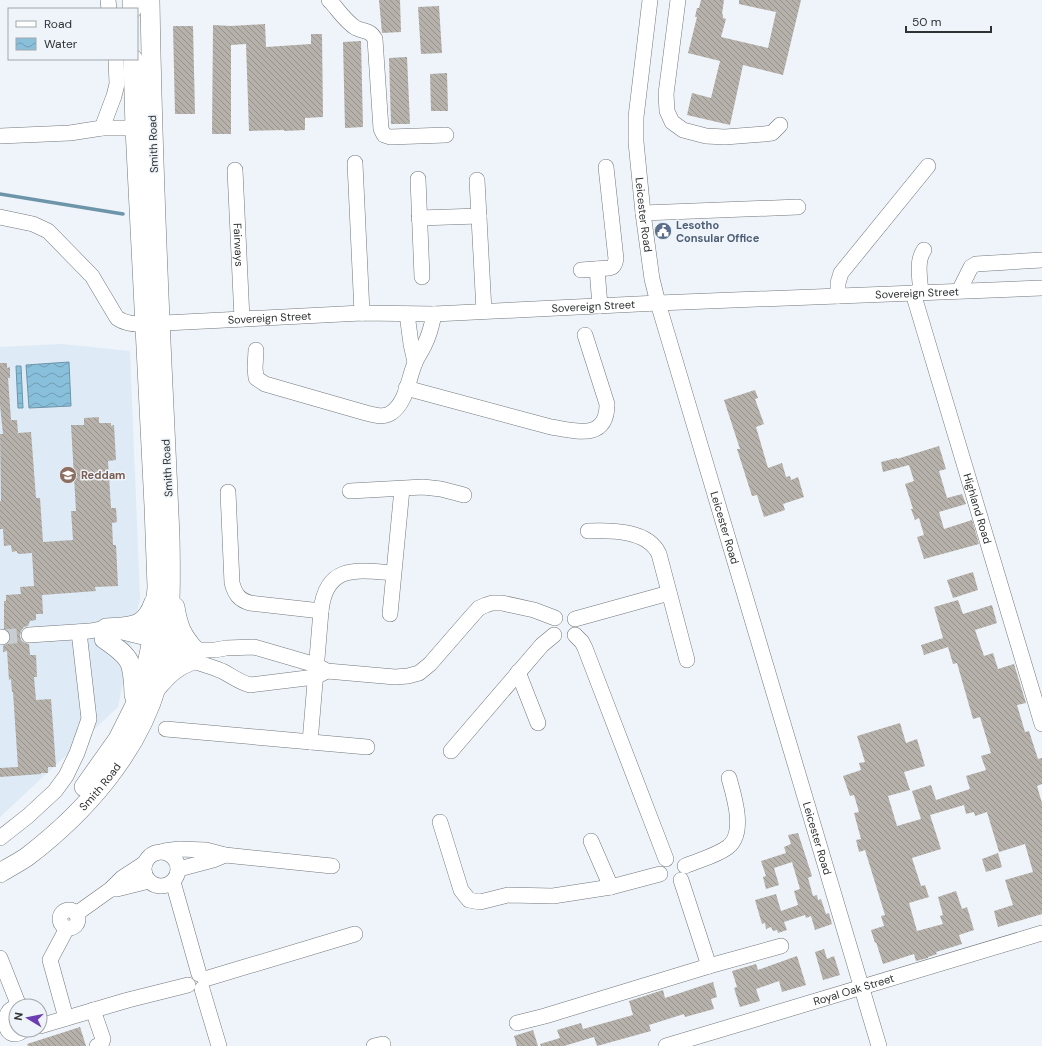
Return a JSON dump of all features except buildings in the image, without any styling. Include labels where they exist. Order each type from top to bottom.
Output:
[{"type":"main road","name":"Smith Road","points":[[0,873],[27,857],[62,827],[92,787],[134,707],[144,678],[159,647],[170,612],[163,592],[154,513],[152,324],[144,128],[150,0]]},
{"type":"main road","name":"Smith Road","points":[[133,60],[144,128]]},
{"type":"main road","points":[[95,632],[140,624],[148,616],[163,592]]},
{"type":"main road","points":[[156,688],[172,670],[193,655],[163,592]]},
{"type":"main road","points":[[95,632],[126,655],[130,662],[133,668],[134,707]]},
{"type":"main road","name":"Smith Road","points":[[0,861],[19,848],[50,821],[113,771],[135,737],[145,717],[156,688],[159,647]]},
{"type":"street","points":[[329,0],[346,21],[356,28],[372,34],[375,39],[381,129],[384,135],[390,137],[446,135]]},
{"type":"street","name":"Leicester Road","points":[[650,0],[636,130],[643,213],[652,279],[879,1046]]},
{"type":"street","points":[[678,0],[666,94],[666,110],[672,122],[683,130],[706,136],[772,133],[780,125]]},
{"type":"street","points":[[102,128],[117,84],[116,60]]},
{"type":"street","points":[[0,136],[70,133],[102,128],[144,128]]},
{"type":"street","points":[[355,163],[362,313]]},
{"type":"street","points":[[581,270],[612,267],[616,259],[606,166]]},
{"type":"street","points":[[838,296],[838,283],[841,273],[928,166]]},
{"type":"street","name":"Fairways","points":[[235,170],[242,319]]},
{"type":"street","points":[[418,179],[422,277]]},
{"type":"street","points":[[477,180],[484,311]]},
{"type":"street","points":[[643,213],[798,208]]},
{"type":"street","points":[[419,218],[479,216]]},
{"type":"street","name":"Sovereign Street","points":[[0,217],[33,224],[48,231],[92,276],[117,318],[123,322],[131,324],[362,313],[434,314],[959,290],[1042,288]]},
{"type":"street","name":"Highland Road","points":[[924,250],[919,264],[917,293],[1042,724]]},
{"type":"street","points":[[959,290],[971,267],[976,264],[1042,260]]},
{"type":"street","points":[[597,269],[600,306]]},
{"type":"street","points":[[407,314],[415,362]]},
{"type":"street","points":[[256,350],[256,378],[271,387],[382,416],[391,412],[402,399],[415,362],[424,347],[434,314]]},
{"type":"street","points":[[406,388],[551,427],[572,431],[597,429],[604,423],[607,414],[607,404],[585,336]]},
{"type":"street","points":[[350,490],[432,488],[464,495]]},
{"type":"street","points":[[390,614],[402,489]]},
{"type":"street","points":[[228,492],[232,583],[238,596],[243,601],[250,603],[321,611]]},
{"type":"street","points":[[588,531],[611,530],[646,538],[655,546],[687,660]]},
{"type":"street","points":[[310,742],[319,671],[321,611],[324,594],[329,583],[336,577],[348,572],[361,570],[393,573]]},
{"type":"street","points":[[575,619],[669,593]]},
{"type":"street","points":[[29,635],[95,632],[193,655],[242,683],[250,685],[319,671],[395,677],[419,673],[430,664],[479,608],[492,603],[502,603],[534,610],[555,618]]},
{"type":"street","points":[[559,615],[571,615],[578,624],[578,630],[571,638],[564,640],[559,639],[554,634],[552,629],[552,623],[555,618],[559,615]]},
{"type":"street","points":[[0,838],[28,816],[55,790],[66,776],[77,754],[89,719],[95,632]]},
{"type":"street","points":[[451,751],[518,672],[554,634]]},
{"type":"street","points":[[575,634],[585,648],[666,859]]},
{"type":"street","points":[[193,655],[226,648],[262,648],[319,671]]},
{"type":"street","points":[[222,671],[226,648]]},
{"type":"street","points":[[518,672],[538,723]]},
{"type":"street","points":[[166,729],[367,747]]},
{"type":"street","points":[[709,966],[683,873],[682,861],[677,857],[671,857],[666,859],[660,865],[660,874],[662,878],[671,883],[683,873],[729,846],[734,840],[738,824],[735,798],[729,778]]},
{"type":"street","points":[[440,822],[461,890],[469,900],[480,902],[508,895],[553,896],[611,887],[660,874]]},
{"type":"street","points":[[591,841],[611,887]]},
{"type":"street","points":[[66,1018],[50,960],[67,928],[60,922],[61,914],[68,910],[76,914],[111,889],[122,878],[145,863],[151,854],[179,849],[206,850],[225,855],[332,866]]},
{"type":"street","points":[[164,852],[175,857],[178,863],[172,879],[179,922],[209,1027],[211,1046]]},
{"type":"street","points":[[145,863],[144,872],[149,881],[156,885],[225,855]]},
{"type":"street","points":[[111,889],[117,889],[149,881]]},
{"type":"street","name":"Royal Oak Street","points":[[666,1046],[1042,933]]},
{"type":"street","points":[[48,1024],[196,982],[355,934]]},
{"type":"street","points":[[518,1023],[781,946]]},
{"type":"street","points":[[0,958],[16,998]]},
{"type":"street","points":[[8,1010],[4,1013],[1,1021],[8,1032]]},
{"type":"street","points":[[93,1010],[103,1039],[101,1045],[97,1046]]},
{"type":"street","points":[[209,1027],[219,1046]]},
{"type":"shaded area","name":"Reddam","points":[[62,344],[130,351],[140,598],[118,707],[0,817],[0,347]]},
{"type":"water","points":[[69,362],[71,406],[29,408],[26,365]]},
{"type":"water","points":[[16,366],[21,366],[23,408],[18,408]]},
{"type":"waterway","points":[[0,194],[123,214]]},
{"type":"tunnel","points":[[2,637],[29,635]]},
{"type":"place","name":"Lesotho Consular Office","points":[[663,231]]},
{"type":"place","name":"Reddam","points":[[68,475]]}]
